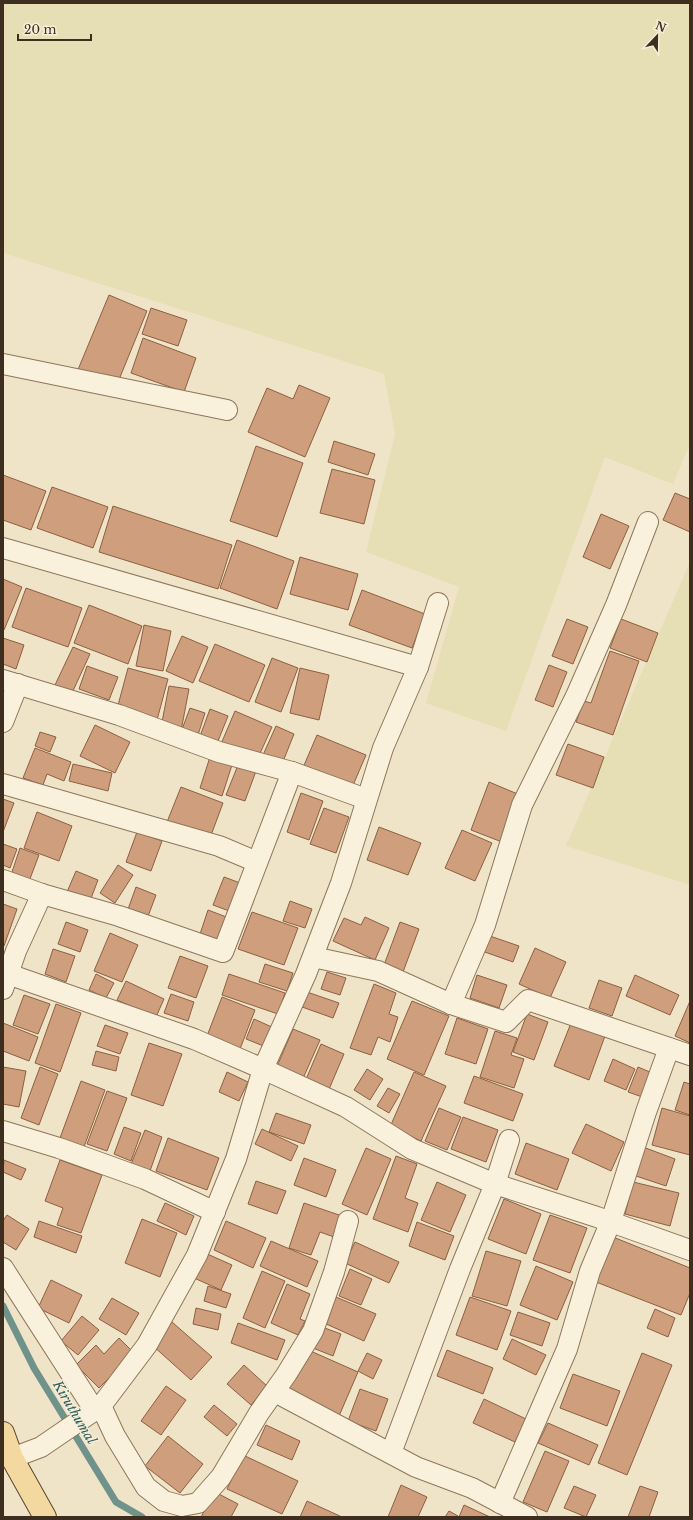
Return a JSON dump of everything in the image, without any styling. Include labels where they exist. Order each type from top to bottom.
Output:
[{"type":"main road","points":[[3,1433],[12,1458],[45,1517]]},
{"type":"street","points":[[3,364],[227,410]]},
{"type":"street","points":[[451,1004],[485,925],[522,805],[579,689],[616,605],[648,522]]},
{"type":"street","points":[[3,548],[418,667]]},
{"type":"street","points":[[12,1458],[40,1447],[92,1412],[147,1345],[197,1255],[236,1159],[263,1069],[313,957],[341,883],[383,748],[418,667],[438,603]]},
{"type":"street","points":[[3,722],[10,682],[119,715],[219,752],[292,772],[366,799]]},
{"type":"street","points":[[3,880],[42,894],[119,916],[223,952],[292,772]]},
{"type":"street","points":[[3,784],[219,846],[257,862]]},
{"type":"street","points":[[42,894],[16,951],[6,981],[194,1039],[346,1107],[412,1149],[495,1184],[611,1221],[690,1250]]},
{"type":"street","points":[[313,957],[378,971],[451,1004],[506,1022],[528,1000],[690,1055]]},
{"type":"street","points":[[500,1503],[567,1349],[590,1271],[611,1221],[646,1112],[669,1048]]},
{"type":"street","points":[[3,1131],[59,1148],[145,1179],[215,1212]]},
{"type":"street","points":[[391,1453],[460,1269],[495,1184],[509,1140]]},
{"type":"street","points":[[3,1268],[92,1412],[115,1436],[146,1487],[164,1501],[182,1506],[198,1503],[221,1478],[259,1413],[275,1392],[313,1331],[334,1272],[348,1221]]},
{"type":"street","points":[[275,1392],[416,1466],[472,1488],[527,1517]]},
{"type":"shaded area","points":[[3,3],[690,3],[690,444],[673,484],[605,457],[506,731],[426,703],[459,587],[366,552],[395,434],[384,374],[3,253]]},
{"type":"shaded area","points":[[690,562],[690,885],[566,846]]},
{"type":"building","points":[[109,295],[147,311],[116,387],[77,372]]},
{"type":"building","points":[[151,308],[187,320],[178,346],[142,334]]},
{"type":"building","points":[[143,338],[196,358],[184,392],[131,373]]},
{"type":"building","points":[[299,385],[330,398],[305,457],[248,432],[267,388],[293,399]]},
{"type":"building","points":[[334,441],[375,454],[368,475],[328,462]]},
{"type":"building","points":[[256,446],[303,463],[277,537],[230,521]]},
{"type":"building","points":[[332,469],[375,480],[364,524],[320,513]]},
{"type":"building","points":[[3,475],[46,491],[31,530],[3,520]]},
{"type":"building","points":[[52,487],[108,507],[93,548],[37,528]]},
{"type":"building","points":[[675,493],[690,499],[690,532],[663,520]]},
{"type":"building","points":[[113,506],[232,545],[218,589],[99,552]]},
{"type":"building","points":[[601,514],[629,526],[610,569],[583,557]]},
{"type":"building","points":[[237,540],[294,561],[277,609],[220,588]]},
{"type":"building","points":[[300,557],[358,574],[348,610],[290,594]]},
{"type":"building","points":[[3,579],[22,587],[4,630],[3,629]]},
{"type":"building","points":[[26,588],[82,608],[68,647],[12,627]]},
{"type":"building","points":[[362,590],[425,614],[412,648],[349,625]]},
{"type":"building","points":[[89,605],[142,626],[128,664],[74,643]]},
{"type":"building","points":[[567,619],[588,627],[573,664],[552,656]]},
{"type":"building","points":[[621,619],[658,633],[647,662],[610,648]]},
{"type":"building","points":[[144,625],[171,631],[163,671],[136,666]]},
{"type":"building","points":[[182,636],[208,647],[193,683],[166,671]]},
{"type":"building","points":[[3,638],[24,645],[16,669],[3,664]]},
{"type":"building","points":[[215,644],[265,665],[249,702],[199,681]]},
{"type":"building","points":[[73,647],[90,654],[72,693],[55,685]]},
{"type":"building","points":[[610,651],[639,661],[613,735],[576,722],[584,701],[591,703]]},
{"type":"building","points":[[272,658],[298,668],[281,712],[255,702]]},
{"type":"building","points":[[549,665],[567,672],[553,707],[535,700]]},
{"type":"building","points":[[87,666],[118,677],[109,700],[79,689]]},
{"type":"building","points":[[128,668],[168,679],[157,720],[117,709]]},
{"type":"building","points":[[300,668],[329,675],[319,720],[290,713]]},
{"type":"building","points":[[169,686],[189,689],[181,731],[161,727]]},
{"type":"building","points":[[190,708],[205,713],[197,738],[181,732]]},
{"type":"building","points":[[210,709],[228,716],[216,746],[199,739]]},
{"type":"building","points":[[235,711],[272,727],[257,760],[221,744]]},
{"type":"building","points":[[95,725],[130,742],[115,773],[80,756]]},
{"type":"building","points":[[276,726],[294,734],[282,764],[263,755]]},
{"type":"building","points":[[40,732],[56,737],[50,752],[35,746]]},
{"type":"building","points":[[317,735],[366,755],[351,790],[302,770]]},
{"type":"building","points":[[568,744],[604,757],[593,788],[556,775]]},
{"type":"building","points":[[35,748],[71,762],[64,781],[47,774],[43,785],[23,778]]},
{"type":"building","points":[[210,757],[232,765],[222,796],[200,788]]},
{"type":"building","points":[[73,764],[112,773],[108,791],[69,781]]},
{"type":"building","points":[[238,765],[256,771],[245,801],[226,795]]},
{"type":"building","points":[[489,782],[520,795],[502,842],[471,830]]},
{"type":"building","points":[[181,787],[223,803],[210,838],[167,822]]},
{"type":"building","points":[[301,793],[323,801],[309,840],[287,832]]},
{"type":"building","points":[[3,799],[14,803],[3,832]]},
{"type":"building","points":[[324,808],[349,817],[336,853],[310,844]]},
{"type":"building","points":[[37,812],[72,826],[59,861],[24,848]]},
{"type":"building","points":[[379,827],[421,843],[408,875],[367,860]]},
{"type":"building","points":[[462,830],[492,843],[475,881],[445,868]]},
{"type":"building","points":[[137,832],[162,841],[151,871],[126,862]]},
{"type":"building","points":[[3,844],[17,849],[10,868],[3,865]]},
{"type":"building","points":[[20,848],[39,855],[28,884],[10,878]]},
{"type":"building","points":[[118,865],[133,875],[115,903],[100,893]]},
{"type":"building","points":[[76,871],[98,880],[90,901],[67,892]]},
{"type":"building","points":[[224,877],[243,884],[232,912],[213,905]]},
{"type":"building","points":[[136,887],[156,895],[147,919],[127,912]]},
{"type":"building","points":[[290,901],[312,909],[305,928],[283,921]]},
{"type":"building","points":[[3,904],[17,909],[4,946],[3,945]]},
{"type":"building","points":[[208,910],[229,918],[221,942],[200,934]]},
{"type":"building","points":[[252,912],[298,928],[284,965],[238,949]]},
{"type":"building","points":[[365,917],[389,928],[375,960],[333,941],[344,918],[361,925]]},
{"type":"building","points":[[66,922],[88,930],[80,952],[58,944]]},
{"type":"building","points":[[400,922],[419,929],[403,972],[384,965]]},
{"type":"building","points":[[110,933],[138,945],[122,982],[94,971]]},
{"type":"building","points":[[487,935],[519,946],[513,962],[482,951]]},
{"type":"building","points":[[535,948],[566,962],[550,998],[519,984]]},
{"type":"building","points":[[53,949],[75,956],[66,982],[45,974]]},
{"type":"building","points":[[180,956],[208,966],[196,998],[168,988]]},
{"type":"building","points":[[265,964],[293,973],[287,991],[259,982]]},
{"type":"building","points":[[327,972],[346,978],[340,995],[321,989]]},
{"type":"building","points":[[96,974],[114,983],[106,998],[89,990]]},
{"type":"building","points":[[229,974],[285,993],[278,1014],[222,995]]},
{"type":"building","points":[[477,975],[507,985],[499,1008],[470,998]]},
{"type":"building","points":[[635,975],[679,995],[670,1015],[626,996]]},
{"type":"building","points":[[599,980],[622,988],[612,1016],[589,1008]]},
{"type":"building","points":[[126,981],[164,999],[156,1017],[117,1000]]},
{"type":"building","points":[[374,984],[396,993],[389,1014],[398,1017],[390,1042],[378,1037],[371,1055],[350,1048]]},
{"type":"building","points":[[307,992],[339,1003],[333,1018],[302,1007]]},
{"type":"building","points":[[171,994],[194,1002],[188,1021],[164,1013]]},
{"type":"building","points":[[24,995],[50,1004],[38,1034],[13,1025]]},
{"type":"building","points":[[222,997],[255,1010],[240,1049],[207,1036]]},
{"type":"building","points":[[412,1001],[449,1016],[424,1075],[387,1059]]},
{"type":"building","points":[[690,1001],[690,1043],[675,1036]]},
{"type":"building","points":[[56,1004],[81,1013],[60,1072],[35,1063]]},
{"type":"building","points":[[527,1014],[548,1022],[534,1060],[513,1052]]},
{"type":"building","points":[[457,1018],[488,1029],[476,1064],[445,1054]]},
{"type":"building","points":[[254,1019],[274,1028],[266,1047],[246,1039]]},
{"type":"building","points":[[3,1023],[38,1037],[29,1061],[3,1051]]},
{"type":"building","points":[[571,1023],[605,1036],[589,1080],[554,1066]]},
{"type":"building","points":[[105,1025],[128,1033],[120,1054],[97,1046]]},
{"type":"building","points":[[293,1029],[320,1040],[301,1083],[275,1071]]},
{"type":"building","points":[[495,1031],[517,1038],[511,1055],[524,1059],[514,1088],[480,1077]]},
{"type":"building","points":[[149,1043],[182,1054],[163,1106],[131,1095]]},
{"type":"building","points":[[321,1044],[344,1054],[327,1094],[304,1084]]},
{"type":"building","points":[[96,1051],[119,1057],[116,1071],[92,1065]]},
{"type":"building","points":[[613,1059],[635,1069],[626,1090],[604,1081]]},
{"type":"building","points":[[3,1067],[26,1071],[19,1107],[3,1104]]},
{"type":"building","points":[[40,1067],[58,1074],[39,1125],[21,1118]]},
{"type":"building","points":[[638,1067],[657,1075],[648,1099],[628,1092]]},
{"type":"building","points":[[367,1069],[383,1079],[370,1100],[354,1090]]},
{"type":"building","points":[[227,1072],[248,1082],[239,1101],[219,1092]]},
{"type":"building","points":[[414,1072],[446,1086],[421,1141],[390,1127]]},
{"type":"building","points":[[474,1076],[523,1094],[513,1121],[464,1103]]},
{"type":"building","points":[[81,1081],[105,1090],[84,1147],[60,1138]]},
{"type":"building","points":[[684,1082],[690,1084],[690,1115],[675,1110]]},
{"type":"building","points":[[388,1088],[400,1094],[389,1113],[377,1106]]},
{"type":"building","points":[[107,1091],[127,1098],[107,1151],[87,1144]]},
{"type":"building","points":[[439,1108],[461,1117],[447,1150],[425,1141]]},
{"type":"building","points":[[662,1108],[690,1116],[690,1155],[652,1145]]},
{"type":"building","points":[[276,1113],[311,1125],[304,1144],[269,1132]]},
{"type":"building","points":[[463,1117],[498,1130],[486,1162],[451,1149]]},
{"type":"building","points":[[586,1124],[624,1142],[611,1171],[572,1153]]},
{"type":"building","points":[[124,1127],[141,1133],[131,1161],[114,1154]]},
{"type":"building","points":[[262,1129],[298,1146],[291,1161],[255,1144]]},
{"type":"building","points":[[145,1130],[162,1137],[150,1171],[131,1164]]},
{"type":"building","points":[[168,1138],[219,1158],[207,1190],[156,1171]]},
{"type":"building","points":[[526,1143],[569,1159],[557,1190],[515,1174]]},
{"type":"building","points":[[643,1147],[675,1159],[666,1186],[633,1175]]},
{"type":"building","points":[[366,1148],[391,1159],[367,1215],[342,1204]]},
{"type":"building","points":[[396,1156],[417,1164],[405,1198],[418,1203],[408,1232],[373,1219]]},
{"type":"building","points":[[304,1158],[336,1170],[326,1197],[294,1185]]},
{"type":"building","points":[[4,1160],[26,1169],[21,1180],[3,1172]]},
{"type":"building","points":[[60,1160],[102,1175],[81,1233],[57,1225],[63,1208],[45,1201]]},
{"type":"building","points":[[256,1181],[286,1191],[277,1214],[248,1204]]},
{"type":"building","points":[[437,1182],[466,1195],[450,1232],[421,1220]]},
{"type":"building","points":[[633,1182],[679,1193],[670,1226],[625,1214]]},
{"type":"building","points":[[504,1199],[541,1214],[526,1254],[488,1239]]},
{"type":"building","points":[[165,1203],[194,1216],[186,1235],[157,1221]]},
{"type":"building","points":[[304,1203],[342,1216],[334,1237],[320,1232],[311,1255],[289,1248]]},
{"type":"building","points":[[7,1215],[29,1229],[16,1250],[3,1242],[3,1221]]},
{"type":"building","points":[[550,1215],[587,1228],[570,1273],[533,1260]]},
{"type":"building","points":[[142,1219],[177,1233],[160,1277],[125,1263]]},
{"type":"building","points":[[39,1221],[82,1236],[76,1253],[34,1237]]},
{"type":"building","points":[[226,1221],[266,1238],[253,1268],[214,1250]]},
{"type":"building","points":[[417,1222],[454,1236],[445,1260],[409,1246]]},
{"type":"building","points":[[613,1237],[690,1268],[690,1293],[681,1315],[596,1282]]},
{"type":"building","points":[[271,1241],[318,1261],[307,1287],[260,1266]]},
{"type":"building","points":[[355,1242],[399,1262],[389,1283],[345,1263]]},
{"type":"building","points":[[486,1251],[521,1261],[507,1306],[472,1296]]},
{"type":"building","points":[[205,1253],[232,1265],[221,1290],[194,1278]]},
{"type":"building","points":[[536,1266],[573,1282],[557,1320],[520,1305]]},
{"type":"building","points":[[350,1269],[372,1279],[361,1305],[339,1296]]},
{"type":"building","points":[[262,1271],[285,1281],[265,1328],[243,1318]]},
{"type":"building","points":[[51,1280],[82,1295],[69,1323],[38,1308]]},
{"type":"building","points":[[287,1284],[310,1294],[300,1319],[305,1321],[298,1335],[271,1323]]},
{"type":"building","points":[[208,1286],[231,1294],[226,1308],[204,1301]]},
{"type":"building","points":[[336,1297],[376,1314],[364,1341],[324,1323]]},
{"type":"building","points":[[470,1297],[511,1311],[497,1350],[456,1335]]},
{"type":"building","points":[[112,1298],[139,1313],[126,1335],[99,1319]]},
{"type":"building","points":[[196,1308],[221,1314],[218,1330],[193,1324]]},
{"type":"building","points":[[655,1309],[675,1318],[668,1337],[647,1328]]},
{"type":"building","points":[[518,1312],[550,1323],[542,1346],[510,1335]]},
{"type":"building","points":[[82,1316],[99,1330],[78,1355],[61,1341]]},
{"type":"building","points":[[172,1322],[212,1357],[191,1380],[152,1345]]},
{"type":"building","points":[[238,1323],[285,1340],[277,1360],[231,1343]]},
{"type":"building","points":[[322,1327],[341,1334],[333,1356],[313,1348]]},
{"type":"building","points":[[119,1338],[134,1353],[99,1388],[76,1365],[96,1345],[104,1354]]},
{"type":"building","points":[[512,1339],[546,1355],[536,1375],[503,1359]]},
{"type":"building","points":[[306,1349],[358,1372],[339,1416],[286,1393]]},
{"type":"building","points":[[447,1350],[493,1368],[483,1394],[437,1376]]},
{"type":"building","points":[[367,1353],[382,1360],[373,1379],[358,1371]]},
{"type":"building","points":[[642,1353],[672,1365],[627,1475],[598,1463]]},
{"type":"building","points":[[244,1365],[267,1386],[251,1405],[227,1384]]},
{"type":"building","points":[[573,1374],[620,1391],[607,1426],[560,1408]]},
{"type":"building","points":[[166,1386],[186,1400],[161,1435],[141,1421]]},
{"type":"building","points":[[360,1389],[388,1399],[376,1431],[348,1421]]},
{"type":"building","points":[[484,1399],[526,1419],[515,1442],[473,1423]]},
{"type":"building","points":[[214,1405],[237,1424],[227,1436],[204,1417]]},
{"type":"building","points":[[548,1423],[598,1445],[589,1465],[538,1443]]},
{"type":"building","points":[[266,1425],[300,1441],[292,1460],[257,1445]]},
{"type":"building","points":[[168,1436],[203,1464],[180,1493],[145,1466]]},
{"type":"building","points":[[545,1451],[569,1461],[547,1512],[523,1502]]},
{"type":"building","points":[[243,1455],[298,1481],[282,1514],[227,1489]]},
{"type":"building","points":[[401,1485],[427,1497],[418,1517],[388,1517]]},
{"type":"building","points":[[574,1486],[596,1495],[586,1517],[564,1508]]},
{"type":"building","points":[[640,1486],[658,1492],[649,1517],[628,1517]]},
{"type":"building","points":[[215,1492],[238,1504],[231,1517],[201,1517]]},
{"type":"building","points":[[307,1501],[342,1517],[300,1517]]},
{"type":"building","points":[[464,1505],[490,1517],[459,1517]]},
{"type":"building","points":[[449,1511],[458,1516],[458,1517],[445,1517]]},
{"type":"waterway","name":"Kiruthumal","points":[[3,1306],[34,1368],[116,1502],[142,1517]]}]
